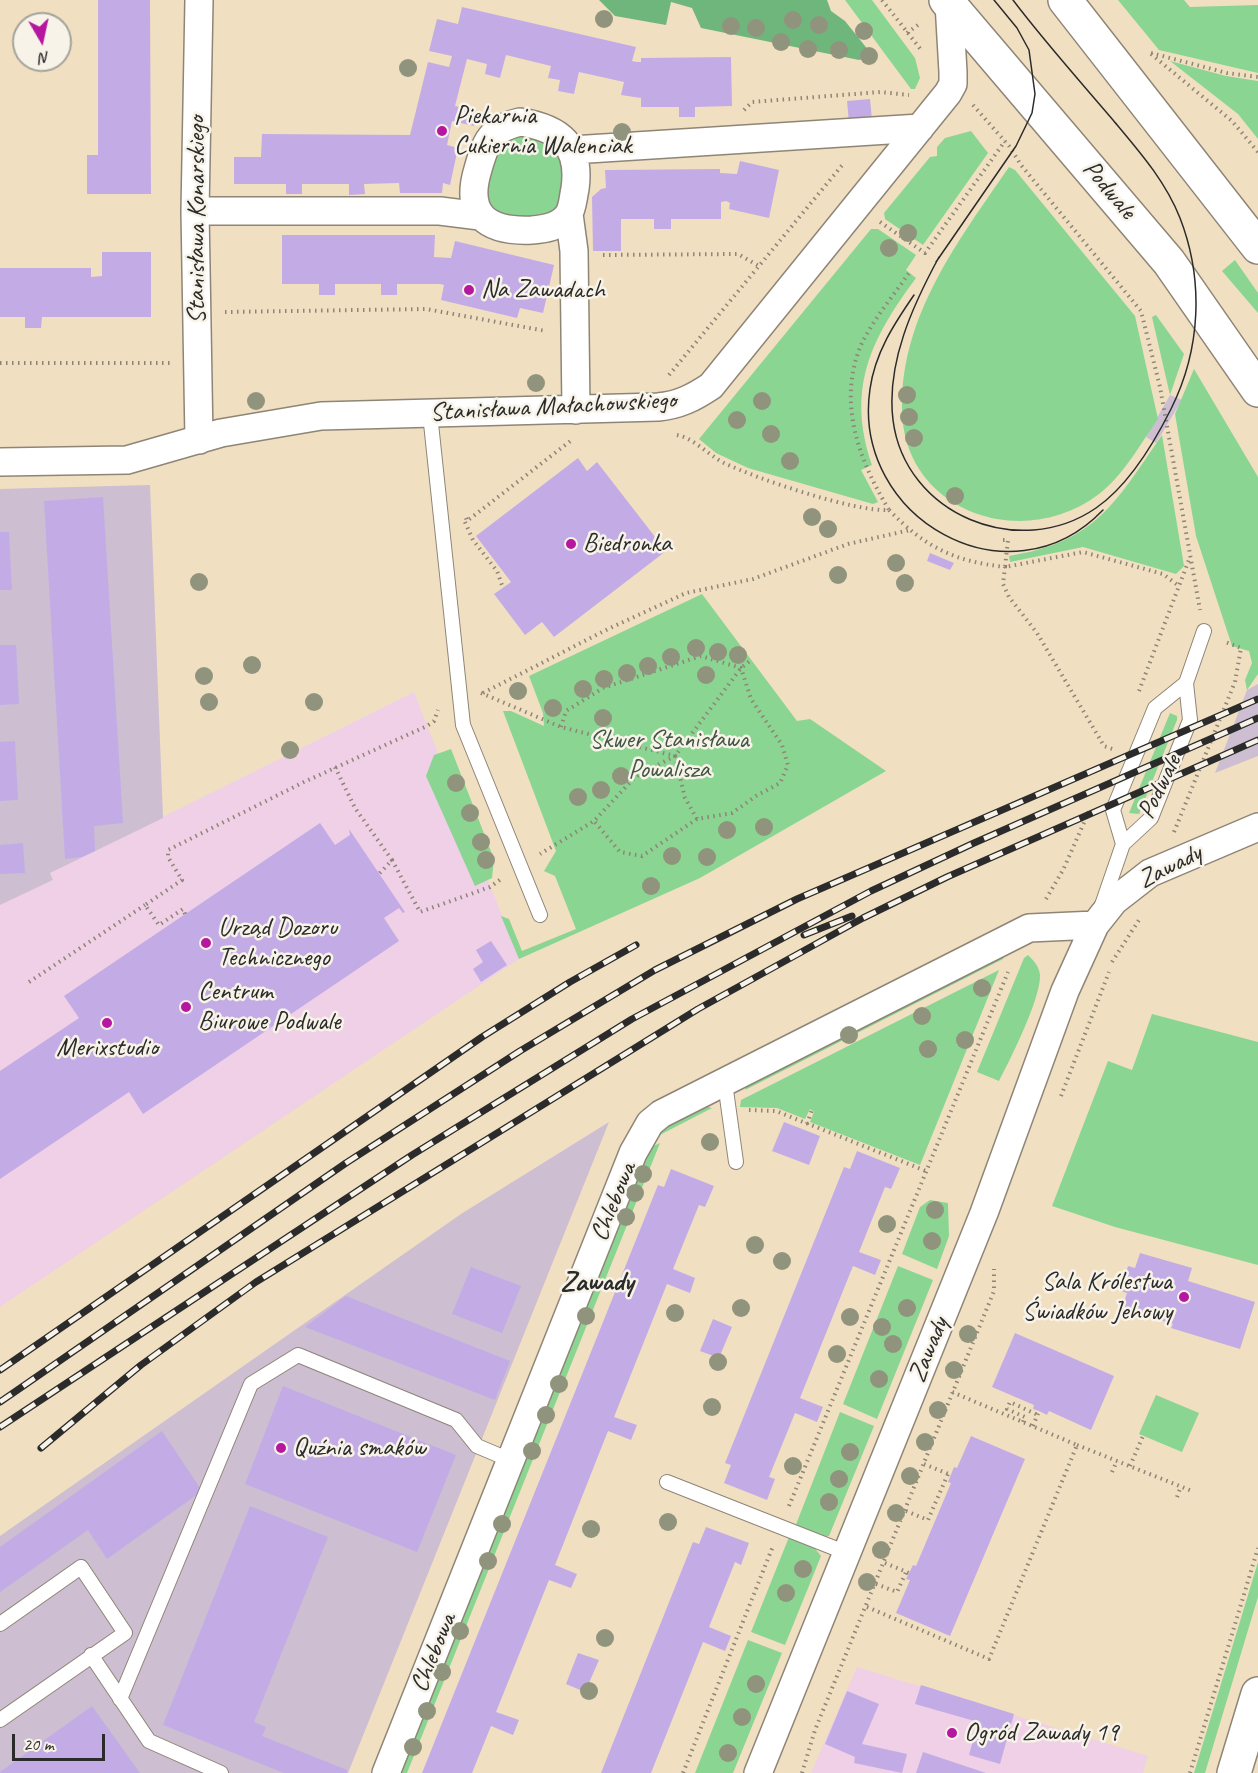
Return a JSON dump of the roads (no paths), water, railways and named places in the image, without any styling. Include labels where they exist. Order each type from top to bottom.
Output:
[{"type":"main road","points":[[1065,0],[1258,247]]},
{"type":"main road","name":"Podwale","points":[[948,2],[1169,262],[1258,390]]},
{"type":"main road","points":[[1234,1773],[1258,1694]]},
{"type":"street","name":"Stanisława Konarskiego","points":[[199,0],[195,211],[199,440]]},
{"type":"street","name":"Stanisława Małachowskiego","points":[[0,462],[127,460],[232,430],[321,416],[430,414],[572,422],[676,405],[711,386],[953,84],[953,41],[948,2]]},
{"type":"street","points":[[569,214],[559,225],[519,230],[495,227],[480,216],[473,201],[473,186],[491,136],[503,126],[520,122],[548,128],[561,135],[572,150],[575,183],[569,214],[574,251],[576,349],[572,422]]},
{"type":"street","points":[[572,150],[920,128]]},
{"type":"street","points":[[195,211],[440,211],[480,216]]},
{"type":"street","points":[[1231,212],[1258,231]]},
{"type":"street","name":"Zawady","points":[[758,1773],[992,1193],[1065,991],[1095,925],[1114,901],[1150,873],[1258,827]]},
{"type":"street","name":"Chlebowa","points":[[386,1773],[633,1153],[651,1123],[661,1114],[726,1093],[1029,928],[1095,925]]},
{"type":"lane","points":[[430,414],[464,725],[540,915]]},
{"type":"lane","name":"Podwale","points":[[1186,683],[1155,708],[1113,810],[1123,844],[1150,818],[1190,720],[1186,683],[1204,631]]},
{"type":"lane","name":"Zawady","points":[[1095,925],[1123,844]]},
{"type":"lane","points":[[726,1093],[736,1162]]},
{"type":"lane","points":[[120,1699],[251,1384],[298,1355],[456,1420],[477,1446],[510,1460]]},
{"type":"lane","points":[[667,1482],[847,1553]]},
{"type":"lane","points":[[0,1624],[81,1567],[125,1633],[0,1720]]},
{"type":"lane","points":[[91,1655],[149,1741],[202,1770],[221,1773]]},
{"type":"tram line","points":[[936,262],[1016,146],[1032,113],[1035,94],[1029,50],[1017,28],[994,0]]},
{"type":"tram line","points":[[939,257],[911,315],[904,335],[894,377],[892,399],[893,420],[902,453],[919,481],[942,504],[970,520],[1001,528],[1033,530],[1066,523],[1096,508],[1119,488],[1139,463],[1164,422],[1181,386],[1188,363],[1196,314],[1193,266],[1180,218],[1159,178],[1013,0]]},
{"type":"tram line","points":[[914,295],[881,351],[870,389],[871,435],[885,476],[911,510],[944,535],[983,549],[1024,551],[1065,538],[1103,510]]},
{"type":"railway","points":[[0,1402],[346,1163],[520,1051],[655,970],[797,899],[1258,699]]},
{"type":"railway","points":[[0,1427],[412,1155],[632,1019],[871,891],[1258,718]]},
{"type":"railway","points":[[41,1448],[141,1365],[256,1282],[698,1009],[863,918],[947,877],[1258,740]]},
{"type":"railway","points":[[804,935],[852,916]]},
{"type":"railway","points":[[0,1370],[482,1037],[570,982],[636,945]]},
{"type":"place","name":"Piekarnia Cukiernia Walenciak","points":[[442,131]]},
{"type":"place","name":"Na Zawadach","points":[[469,290]]},
{"type":"place","name":"Biedronka","points":[[571,544]]},
{"type":"place","name":"Urząd Dozoru Technicznego","points":[[206,943]]},
{"type":"place","name":"Centrum Biurowe Podwale","points":[[186,1007]]},
{"type":"place","name":"Merixstudio","points":[[107,1023]]},
{"type":"place","name":"Sala Królestwa Świadków Jehowy","points":[[1184,1297]]},
{"type":"place","name":"Quźnia smaków","points":[[281,1448]]},
{"type":"place","name":"Ogród Zawady 19","points":[[952,1733]]},
{"type":"district","name":"Zawady","points":[[597,1283]]},
{"type":"park label","name":"Skwer Stanisława Powalisza","points":[[669,755]]}]
